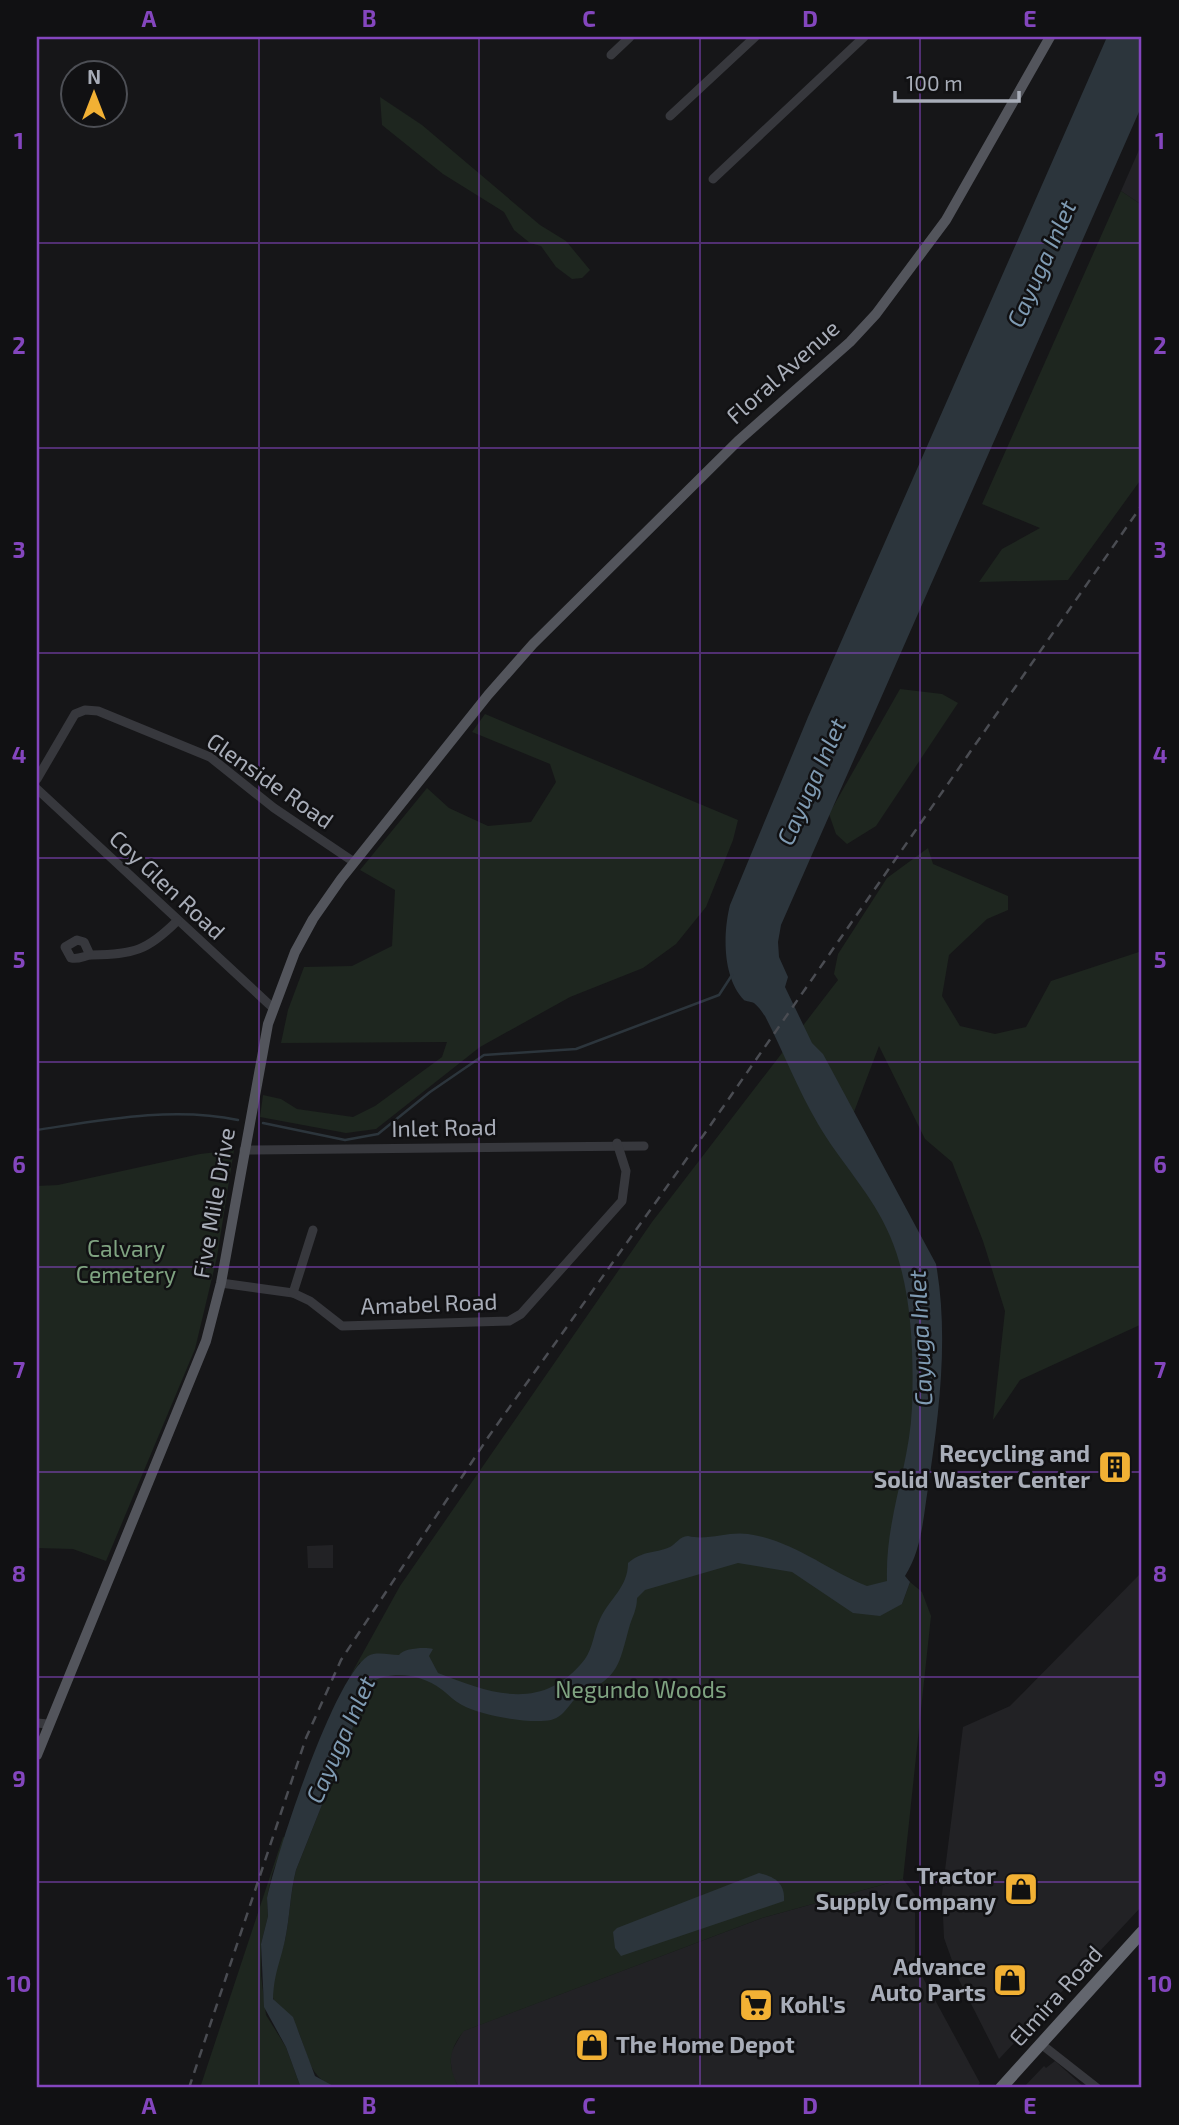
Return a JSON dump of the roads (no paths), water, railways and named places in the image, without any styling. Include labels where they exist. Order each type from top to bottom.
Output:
[{"type":"highway","name":"Elmira Road","points":[[1001,2088],[1142,1932]]},
{"type":"main road","name":"Floral Avenue","points":[[488,695],[609,566],[738,441],[869,323],[947,217],[1050,37]]},
{"type":"main road","name":"Five Mile Drive","points":[[37,1755],[43,1723],[185,1399],[206,1341],[221,1283],[244,1150],[273,1008],[295,952],[313,919],[354,863],[488,695]]},
{"type":"street","points":[[611,55],[630,37]]},
{"type":"street","points":[[670,116],[755,37]]},
{"type":"street","points":[[713,179],[864,37]]},
{"type":"street","name":"Glenside Road","points":[[37,779],[75,714],[85,710],[98,711],[210,757],[274,808],[354,863]]},
{"type":"street","name":"Coy Glen Road","points":[[37,789],[273,1008]]},
{"type":"street","points":[[90,955],[109,956],[133,952],[165,933],[177,921]]},
{"type":"street","name":"Inlet Road","points":[[244,1150],[617,1143],[645,1146]]},
{"type":"street","name":"Amabel Road","points":[[221,1283],[293,1293],[310,1301],[342,1325],[509,1321],[521,1314],[622,1201],[626,1171],[617,1143]]},
{"type":"street","points":[[293,1293],[313,1230]]},
{"type":"street","points":[[1041,2044],[1097,2088]]},
{"type":"water","name":"Cayuga Inlet","points":[[1107,37],[1142,37],[1142,105],[781,925],[778,942],[779,957],[788,977],[785,987],[812,1043],[823,1054],[936,1264],[942,1320],[939,1404],[921,1534],[905,1576],[910,1582],[902,1604],[880,1616],[853,1613],[792,1572],[738,1563],[645,1590],[637,1598],[620,1660],[611,1675],[579,1696],[561,1715],[551,1720],[519,1720],[481,1713],[456,1702],[433,1684],[407,1675],[388,1676],[371,1682],[296,1870],[287,1931],[275,1982],[273,1999],[293,2017],[315,2076],[337,2088],[301,2088],[286,2047],[264,2007],[261,1944],[268,1916],[267,1898],[294,1809],[323,1731],[354,1671],[368,1656],[379,1653],[399,1655],[410,1649],[429,1648],[433,1649],[429,1656],[438,1673],[477,1687],[516,1694],[534,1693],[552,1687],[569,1676],[585,1659],[600,1619],[622,1586],[628,1563],[644,1554],[670,1547],[688,1536],[740,1533],[764,1537],[780,1542],[867,1586],[887,1581],[893,1515],[907,1452],[912,1408],[912,1343],[903,1277],[883,1221],[818,1124],[765,1016],[755,1004],[744,1000],[737,990],[726,954],[728,916],[730,905],[808,717]]},
{"type":"water","points":[[759,1873],[781,1885],[784,1901],[621,1956],[615,1948],[613,1932],[617,1928]]},
{"type":"waterway","points":[[263,1123],[345,1140],[378,1134],[430,1092],[484,1055],[576,1049],[719,995],[732,975]]},
{"type":"waterway","points":[[37,1130],[163,1114],[238,1120]]},
{"type":"railway","points":[[189,2088],[306,1738],[341,1660],[489,1436],[698,1143],[1142,505]]},
{"type":"place","name":"Recycling and Solid Waster Center","points":[[1115,1467]]},
{"type":"place","name":"Tractor Supply Company","points":[[1021,1889]]},
{"type":"place","name":"Advance Auto Parts","points":[[1010,1980]]},
{"type":"place","name":"Kohl's","points":[[756,2005]]},
{"type":"place","name":"The Home Depot","points":[[592,2045]]},
{"type":"park label","name":"Calvary Cemetery","points":[[126,1262]]},
{"type":"park label","name":"Negundo Woods","points":[[641,1690]]}]
